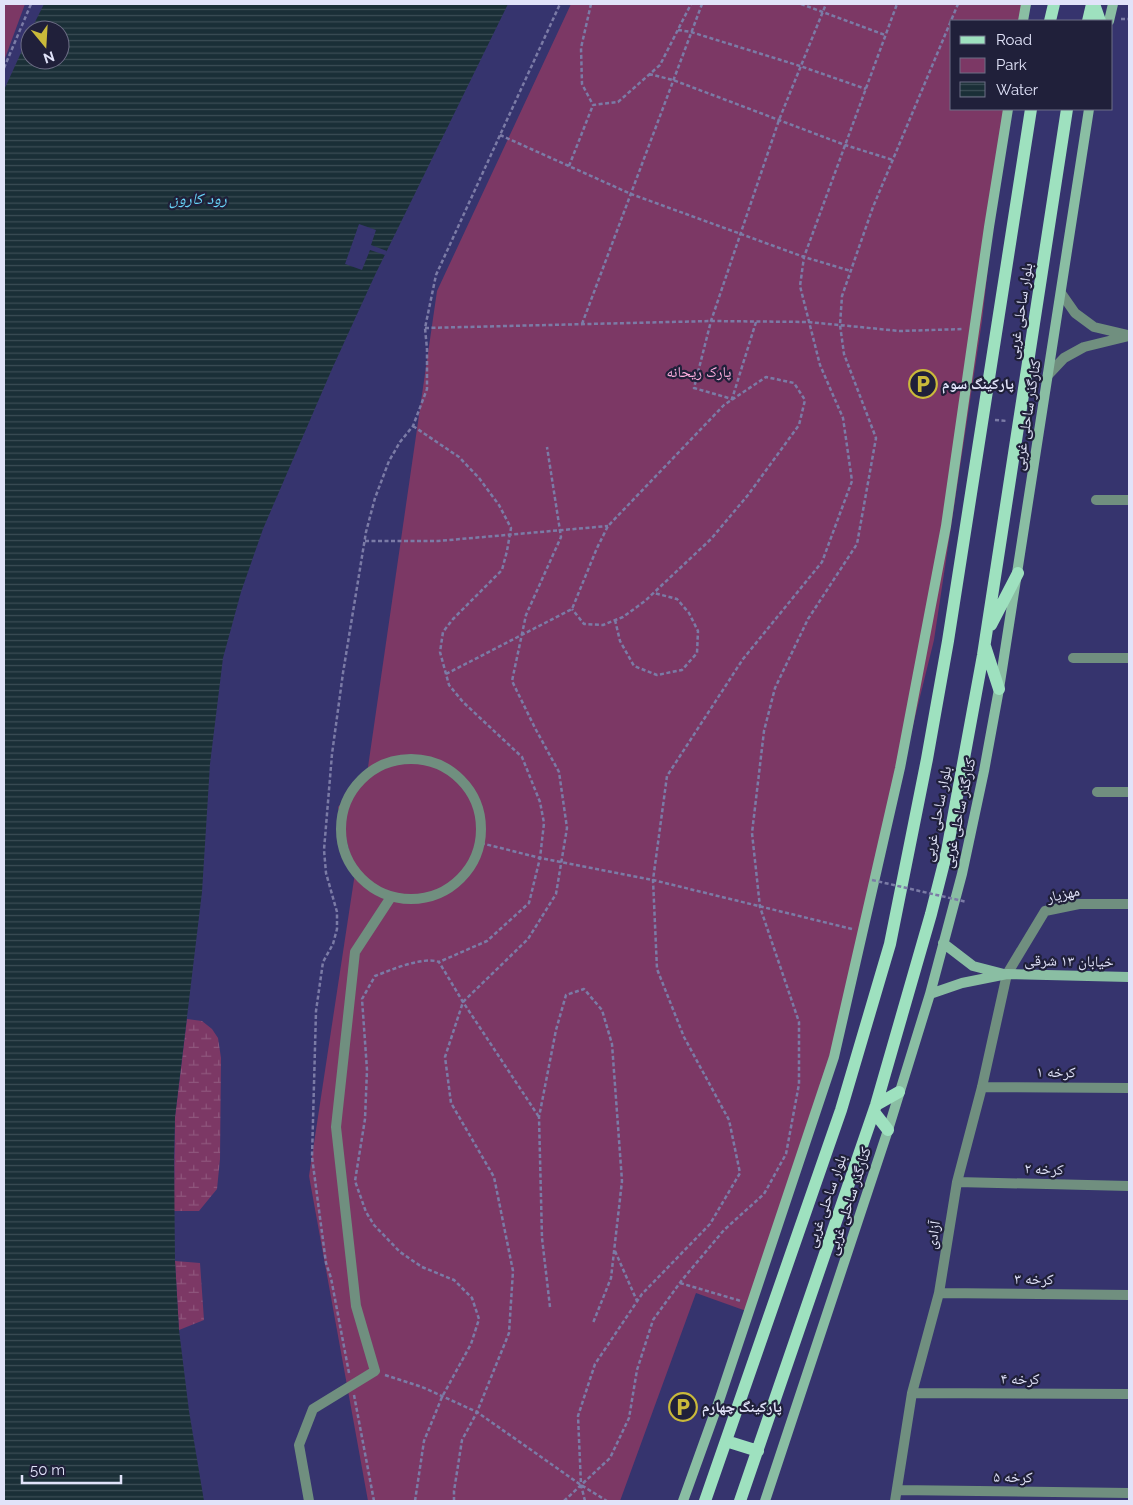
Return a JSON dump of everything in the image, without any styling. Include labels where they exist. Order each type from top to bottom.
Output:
[{"type":"main road","points":[[1050,20],[1054,4]]},
{"type":"main road","points":[[1088,20],[1093,4]]},
{"type":"main road","points":[[1093,4],[1100,20]]},
{"type":"main road","name":"بلوار ساحلی غربی","points":[[705,1501],[841,1110],[890,944],[930,741],[1031,110]]},
{"type":"main road","name":"بلوار ساحلی غربی","points":[[740,1501],[875,1109],[931,914],[946,851],[985,640],[1067,110]]},
{"type":"main road","points":[[999,689],[985,640],[1018,573]]},
{"type":"main road","points":[[888,1130],[875,1109],[900,1092]]},
{"type":"main road","points":[[726,1441],[758,1451]]},
{"type":"street","points":[[1022,20],[1026,4]]},
{"type":"street","points":[[1109,20],[1113,4]]},
{"type":"street","points":[[683,1501],[752,1304],[834,1057],[900,768],[946,526],[1008,110]]},
{"type":"street","name":"کنارگذر ساحلی غربی","points":[[765,1501],[900,1092],[930,994],[962,874],[999,689],[1089,110]]},
{"type":"street","points":[[1061,293],[1075,313],[1094,327],[1129,336]]},
{"type":"street","points":[[1048,375],[1064,358],[1084,347],[1129,336]]},
{"type":"street","points":[[1096,500],[1129,500]]},
{"type":"street","points":[[1073,658],[1129,658]]},
{"type":"street","points":[[406,758],[428,760],[448,768],[464,782],[476,801],[482,822],[480,843],[472,865],[457,882],[437,894],[414,900],[391,897],[371,888],[355,873],[344,854],[340,832],[342,810],[352,790],[367,774],[385,763],[406,758]]},
{"type":"street","points":[[1097,792],[1129,792]]},
{"type":"street","points":[[309,1501],[299,1445],[313,1409],[374,1371],[356,1306],[336,1127],[355,952],[391,897]]},
{"type":"street","name":"مهزیار","points":[[1007,974],[1045,911],[1079,904],[1129,904]]},
{"type":"street","name":"خیابان ۱۳ شرقی","points":[[943,943],[973,966],[1007,974],[1129,977]]},
{"type":"street","name":"خیابان ۱۳ شرقی","points":[[930,994],[962,983],[1007,974]]},
{"type":"street","name":"آزادی","points":[[895,1501],[912,1393],[939,1293],[957,1182],[982,1087],[1007,974]]},
{"type":"street","name":"کرخه ۱","points":[[982,1087],[1129,1088]]},
{"type":"street","name":"کرخه ۲","points":[[957,1182],[1129,1186]]},
{"type":"street","name":"کرخه ۳","points":[[939,1293],[1129,1295]]},
{"type":"street","name":"کرخه ۴","points":[[912,1393],[1129,1394]]},
{"type":"street","name":"کرخه ۵","points":[[897,1490],[1129,1493]]},
{"type":"path","points":[[4,68],[31,4]]},
{"type":"path","points":[[374,1501],[331,1278],[326,1263],[313,1148],[316,1011],[323,962],[333,944],[337,929],[338,912],[326,873],[324,850],[329,785],[344,673],[365,541],[376,498],[389,461],[400,442],[413,426],[426,389],[427,349],[425,328],[436,275],[560,4]]},
{"type":"path","points":[[569,166],[593,105],[582,84],[580,48],[591,4]]},
{"type":"path","points":[[593,105],[618,102],[660,65],[691,4]]},
{"type":"path","points":[[582,324],[702,4]]},
{"type":"path","points":[[801,4],[886,35]]},
{"type":"path","points":[[732,399],[694,388],[711,321],[779,120],[826,4]]},
{"type":"path","points":[[585,1501],[581,1486],[578,1416],[595,1364],[642,1294],[710,1224],[740,1173],[729,1120],[684,1037],[657,969],[653,880],[667,776],[742,659],[822,562],[852,481],[843,418],[820,365],[800,286],[804,257],[897,4]]},
{"type":"path","points":[[951,20],[958,4]]},
{"type":"path","points":[[564,1501],[610,1458],[629,1418],[637,1370],[653,1320],[680,1282],[724,1230],[764,1194],[786,1154],[799,1084],[799,1022],[760,907],[752,833],[764,731],[775,688],[808,619],[857,544],[876,438],[844,354],[840,325],[842,296],[873,207],[950,23]]},
{"type":"path","points":[[678,30],[800,66],[866,89]]},
{"type":"path","points":[[649,74],[673,80],[845,145],[893,160]]},
{"type":"path","points":[[500,135],[630,194],[804,257],[851,271]]},
{"type":"path","points":[[425,328],[711,321],[808,322],[900,331],[974,328]]},
{"type":"path","points":[[732,399],[756,322]]},
{"type":"path","points":[[446,674],[572,608],[608,526],[724,405],[766,377],[794,383],[805,400],[799,425],[748,495],[711,540],[654,593],[623,617],[603,625],[584,624],[572,608]]},
{"type":"path","points":[[982,418],[1019,423]]},
{"type":"path","points":[[413,426],[459,457],[479,478],[499,505],[511,528],[508,551],[502,570],[443,632],[440,652],[449,685],[463,702],[522,757],[540,802],[544,823],[540,858],[529,902],[487,941],[439,962]]},
{"type":"path","points":[[454,1501],[462,1440],[477,1412],[509,1333],[513,1271],[494,1177],[451,1103],[445,1057],[463,1002],[528,939],[556,894],[567,828],[559,772],[512,681],[526,616],[561,537],[547,447]]},
{"type":"path","points":[[365,541],[438,542],[608,526]]},
{"type":"path","points":[[616,620],[620,641],[634,666],[657,675],[682,670],[697,653],[698,630],[689,613],[677,599],[654,593]]},
{"type":"path","points":[[480,843],[540,858],[653,880],[863,931]]},
{"type":"path","points":[[872,880],[966,902]]},
{"type":"path","points":[[415,1501],[424,1441],[442,1397],[471,1344],[479,1319],[472,1298],[454,1280],[422,1267],[400,1252],[374,1225],[366,1212],[354,1181],[364,1119],[367,1070],[362,999],[375,976],[397,967],[432,959],[439,962],[463,1002],[539,1117]]},
{"type":"path","points":[[550,1307],[542,1238],[539,1117],[556,1030],[566,995],[584,989],[602,1010],[612,1044],[622,1181],[612,1278],[594,1323]]},
{"type":"path","points":[[614,1250],[637,1302]]},
{"type":"path","points":[[680,1282],[752,1304]]},
{"type":"path","points":[[374,1371],[422,1387],[477,1412],[581,1486],[607,1501]]},
{"type":"green space","points":[[4,4],[25,4],[4,61]]},
{"type":"green space","name":"پارک ریحانه","points":[[571,4],[1027,4],[1023,20],[950,20],[950,110],[1006,110],[982,321],[934,640],[821,1099],[749,1312],[696,1293],[620,1501],[368,1501],[309,1176],[355,873],[338,807],[367,774],[437,291]]},
{"type":"green space","points":[[187,1019],[202,1021],[212,1029],[218,1038],[221,1058],[220,1159],[217,1189],[199,1211],[174,1211],[175,1117]]},
{"type":"green space","points":[[175,1261],[200,1263],[204,1320],[179,1330]]},
{"type":"water","name":"رود کارون","points":[[44,4],[508,4],[375,275],[332,369],[263,529],[241,592],[223,658],[210,764],[202,892],[175,1117],[174,1157],[175,1261],[179,1330],[189,1411],[204,1501],[4,1501],[4,90],[20,55],[20,70],[70,70],[70,20],[36,20]]},
{"type":"pier","points":[[359,224],[376,230],[371,245],[387,251],[385,255],[370,250],[362,270],[345,264]]},
{"type":"place","name":"پارکینگ سوم","points":[[923,384]]},
{"type":"place","name":"پارکینگ چهارم","points":[[683,1407]]}]
